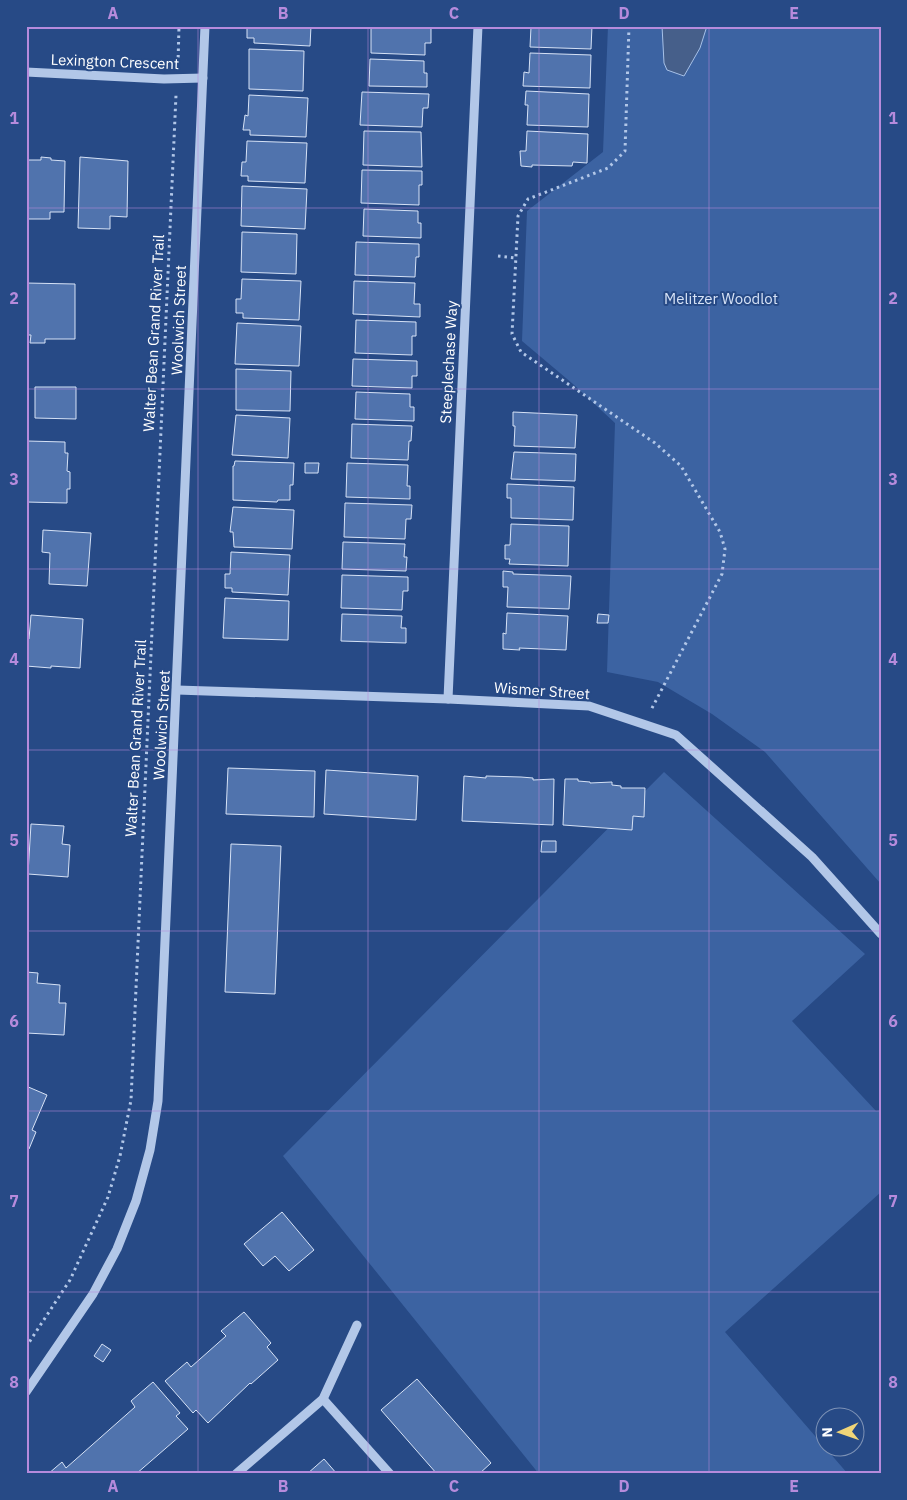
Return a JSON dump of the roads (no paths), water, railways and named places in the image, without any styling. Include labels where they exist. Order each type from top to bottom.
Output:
[{"type":"street","name":"Woolwich Street","points":[[26,1392],[93,1294],[116,1249],[136,1201],[150,1150],[158,1101],[205,26]]},
{"type":"street","name":"Steeplechase Way","points":[[448,699],[478,26]]},
{"type":"street","name":"Lexington Crescent","points":[[26,72],[164,79],[203,78]]},
{"type":"street","name":"Wismer Street","points":[[177,690],[448,699],[589,706],[676,735],[812,857],[881,934]]},
{"type":"street","points":[[236,1474],[323,1399],[357,1325]]},
{"type":"street","points":[[323,1399],[390,1474]]},
{"type":"park label","name":"Melitzer Woodlot","points":[[721,299]]}]
